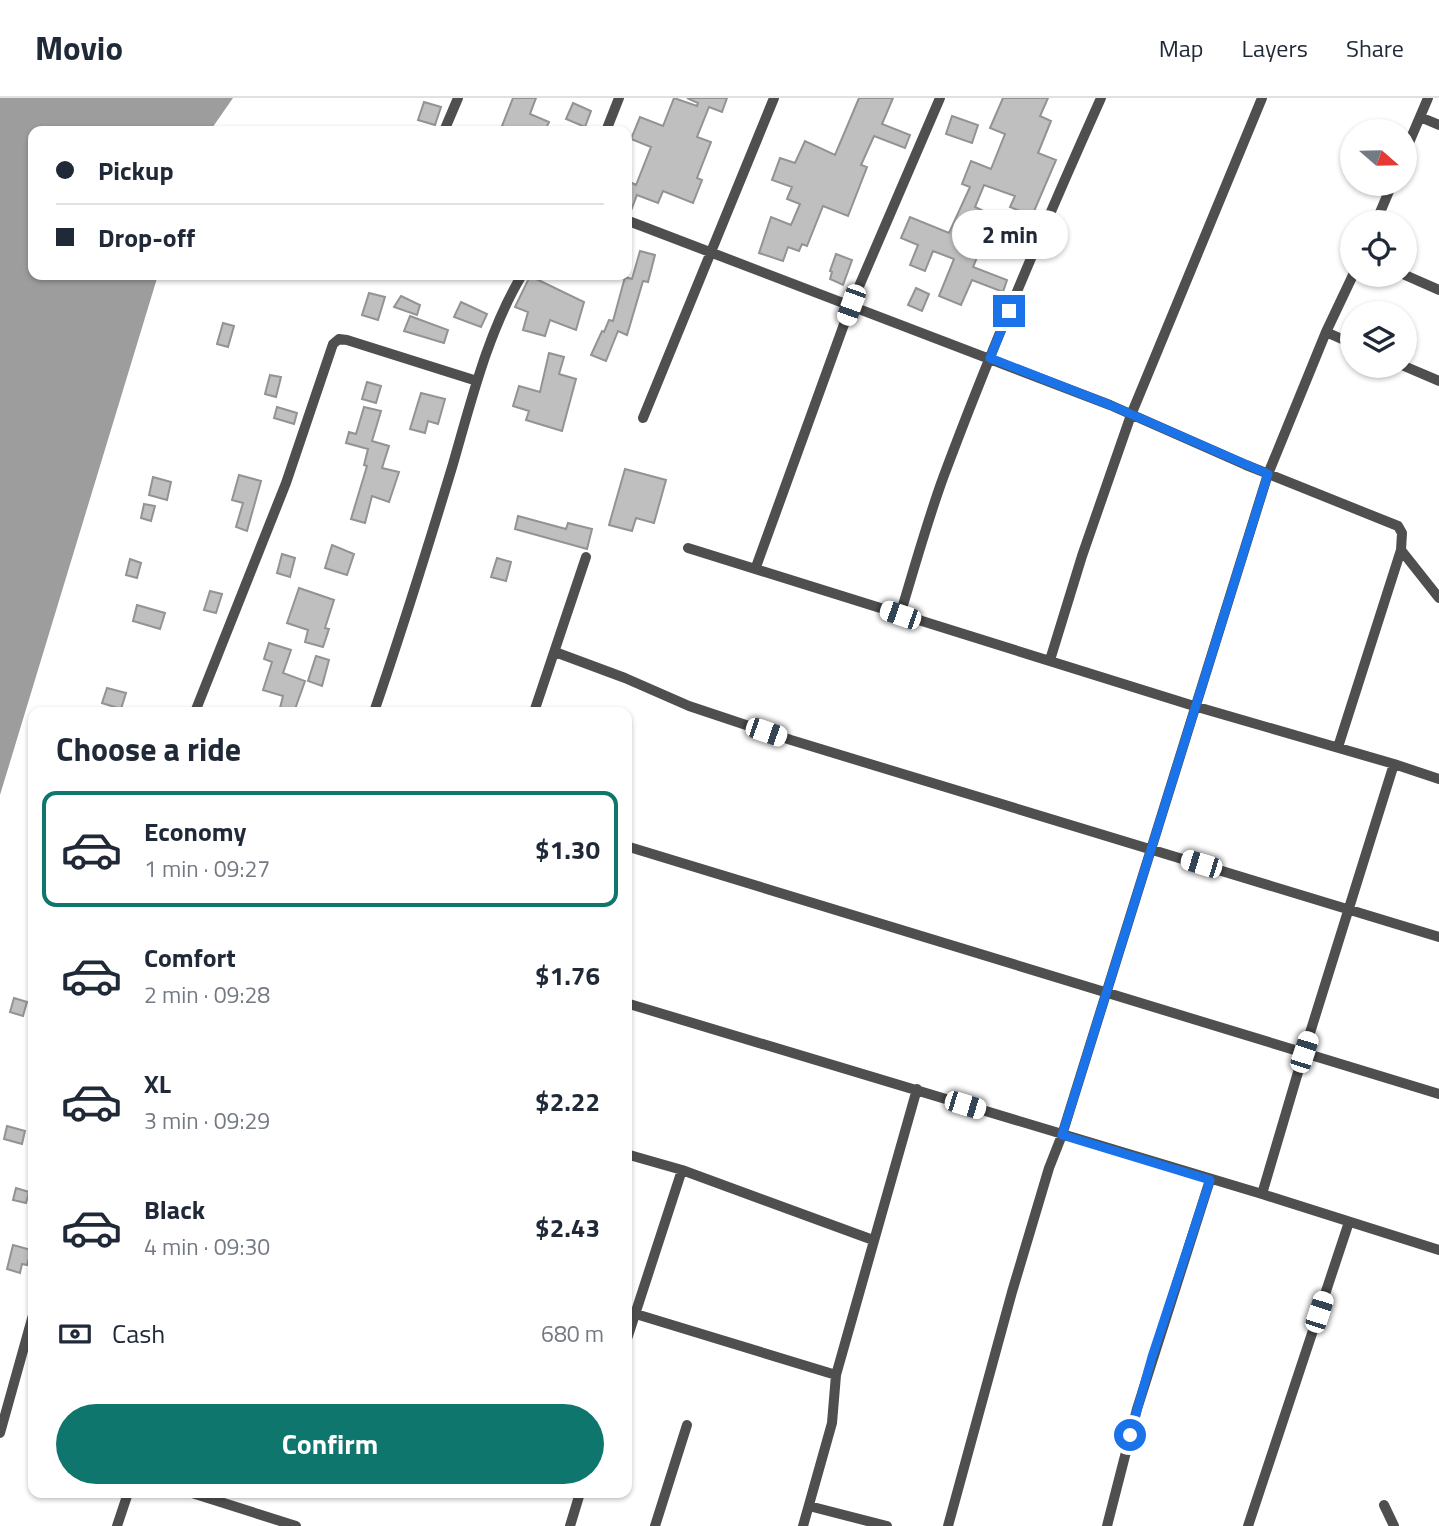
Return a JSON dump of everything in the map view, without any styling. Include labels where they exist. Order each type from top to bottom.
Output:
[{"type":"street","points":[[446,126],[458,98]]},
{"type":"street","points":[[608,126],[619,98]]},
{"type":"street","points":[[643,418],[774,98]]},
{"type":"street","points":[[756,568],[851,305],[940,98]]},
{"type":"street","points":[[900,615],[942,480],[1058,192],[1101,98]]},
{"type":"street","points":[[1049,660],[1131,415],[1262,98]]},
{"type":"street","points":[[1418,122],[1428,98]]},
{"type":"street","points":[[1420,117],[1439,125]]},
{"type":"street","points":[[632,222],[1110,405],[1268,474],[1398,526],[1402,534],[1401,550],[1338,747]]},
{"type":"street","points":[[376,707],[410,608],[477,381],[510,294],[519,280]]},
{"type":"street","points":[[1417,280],[1439,290]]},
{"type":"street","points":[[948,1526],[1049,1168],[1062,1135],[1268,474],[1347,287]]},
{"type":"street","points":[[1326,332],[1340,338]]},
{"type":"street","points":[[197,707],[286,483],[333,344],[339,340],[347,340],[477,381]]},
{"type":"street","points":[[1417,372],[1439,381]]},
{"type":"street","points":[[688,548],[1194,706],[1439,779]]},
{"type":"street","points":[[1401,550],[1439,598]]},
{"type":"street","points":[[536,707],[586,557]]},
{"type":"street","points":[[555,652],[689,706],[791,740],[1439,937]]},
{"type":"street","points":[[1262,1194],[1394,764]]},
{"type":"street","points":[[632,848],[1439,1094]]},
{"type":"street","points":[[632,1005],[917,1089],[1439,1250]]},
{"type":"street","points":[[803,1526],[832,1423],[836,1375],[917,1089]]},
{"type":"street","points":[[632,1156],[682,1170],[873,1240]]},
{"type":"street","points":[[632,1309],[682,1170]]},
{"type":"street","points":[[1107,1526],[1144,1383],[1210,1180]]},
{"type":"street","points":[[1248,1526],[1349,1222]]},
{"type":"street","points":[[632,1312],[836,1375]]},
{"type":"street","points":[[0,1433],[28,1333]]},
{"type":"street","points":[[655,1526],[687,1424]]},
{"type":"street","points":[[117,1526],[126,1498]]},
{"type":"street","points":[[208,1498],[296,1526]]},
{"type":"street","points":[[570,1526],[578,1498]]},
{"type":"street","points":[[809,1506],[887,1526]]},
{"type":"street","points":[[1384,1506],[1394,1526]]},
{"type":"shaded area","points":[[0,98],[233,98],[213,126],[28,126],[28,280],[156,280],[0,795]]},
{"type":"building","points":[[513,98],[536,98],[530,114],[549,122],[547,126],[502,126]]},
{"type":"building","points":[[674,98],[697,106],[698,103],[687,98],[727,98],[722,112],[709,107],[697,137],[711,142],[697,178],[702,180],[693,203],[663,191],[658,203],[637,195],[632,208],[632,183],[636,185],[651,147],[632,139],[632,137],[640,117],[663,126]]},
{"type":"building","points":[[859,98],[893,98],[882,124],[910,135],[905,148],[874,136],[861,165],[867,167],[848,216],[823,206],[807,246],[802,244],[799,251],[788,247],[783,261],[759,253],[771,217],[791,225],[800,204],[787,199],[792,187],[772,180],[780,158],[795,163],[805,141],[835,155]]},
{"type":"building","points":[[1003,98],[1048,98],[1040,116],[1051,121],[1038,153],[1056,160],[1032,216],[1010,207],[1015,196],[984,185],[975,207],[994,216],[973,267],[1007,280],[1003,292],[972,280],[961,305],[939,296],[954,259],[933,251],[925,271],[910,265],[918,245],[901,238],[910,217],[949,233],[970,187],[962,184],[971,161],[991,169],[1005,134],[990,128]]},
{"type":"building","points":[[424,102],[441,107],[435,125],[418,120]]},
{"type":"building","points":[[573,103],[591,111],[585,126],[566,119]]},
{"type":"building","points":[[952,116],[978,125],[972,143],[946,134]]},
{"type":"building","points":[[640,251],[655,255],[648,282],[643,281],[627,335],[618,331],[606,361],[591,355],[609,320],[613,321],[624,280],[632,279]]},
{"type":"building","points":[[836,254],[852,260],[843,285],[830,279]]},
{"type":"building","points":[[528,280],[538,280],[584,302],[576,330],[550,320],[545,336],[523,330],[528,312],[515,307]]},
{"type":"building","points":[[916,288],[929,294],[922,311],[908,305]]},
{"type":"building","points":[[369,293],[385,297],[378,320],[362,315]]},
{"type":"building","points":[[401,296],[420,305],[417,315],[394,307]]},
{"type":"building","points":[[461,302],[487,314],[481,327],[454,317]]},
{"type":"building","points":[[410,316],[448,330],[444,343],[404,331]]},
{"type":"building","points":[[223,323],[234,326],[228,347],[217,344]]},
{"type":"building","points":[[549,353],[564,357],[559,374],[576,379],[562,431],[526,420],[529,411],[513,406],[519,386],[540,392]]},
{"type":"building","points":[[270,375],[281,377],[276,397],[265,394]]},
{"type":"building","points":[[367,382],[381,386],[376,403],[362,399]]},
{"type":"building","points":[[421,393],[445,399],[438,424],[428,421],[425,433],[410,429]]},
{"type":"building","points":[[277,407],[297,413],[294,424],[274,418]]},
{"type":"building","points":[[364,407],[381,411],[372,441],[389,446],[382,468],[399,472],[389,502],[372,496],[365,523],[351,519],[367,466],[364,465],[368,449],[346,443],[349,432],[356,434]]},
{"type":"building","points":[[625,469],[666,480],[654,523],[636,518],[632,531],[609,525]]},
{"type":"building","points":[[239,475],[261,481],[247,531],[236,527],[243,503],[232,500]]},
{"type":"building","points":[[153,477],[171,482],[167,500],[149,495]]},
{"type":"building","points":[[144,504],[155,506],[151,521],[141,518]]},
{"type":"building","points":[[518,516],[566,529],[568,523],[592,529],[587,549],[515,529]]},
{"type":"building","points":[[332,545],[354,554],[347,575],[325,568]]},
{"type":"building","points":[[282,554],[295,558],[290,577],[277,573]]},
{"type":"building","points":[[497,558],[511,562],[506,581],[491,577]]},
{"type":"building","points":[[130,559],[141,563],[137,578],[126,575]]},
{"type":"building","points":[[299,588],[334,600],[325,628],[329,629],[323,647],[305,642],[308,630],[287,623]]},
{"type":"building","points":[[210,591],[222,594],[216,613],[204,610]]},
{"type":"building","points":[[137,605],[165,613],[160,629],[133,621]]},
{"type":"building","points":[[269,643],[291,650],[283,673],[305,681],[296,707],[280,707],[283,696],[263,690],[272,662],[264,659]]},
{"type":"building","points":[[316,656],[329,660],[322,686],[308,681]]},
{"type":"building","points":[[107,688],[126,693],[122,707],[102,703]]},
{"type":"building","points":[[14,998],[27,1002],[23,1016],[10,1012]]},
{"type":"building","points":[[7,1126],[25,1131],[22,1144],[4,1139]]},
{"type":"building","points":[[16,1188],[28,1192],[26,1203],[13,1200]]},
{"type":"building","points":[[13,1245],[28,1249],[27,1265],[22,1264],[20,1273],[7,1269]]},
{"type":"route","points":[[1009,311],[990,358],[1110,405],[1268,474],[1062,1135],[1210,1180],[1152,1357],[1130,1435]]}]
